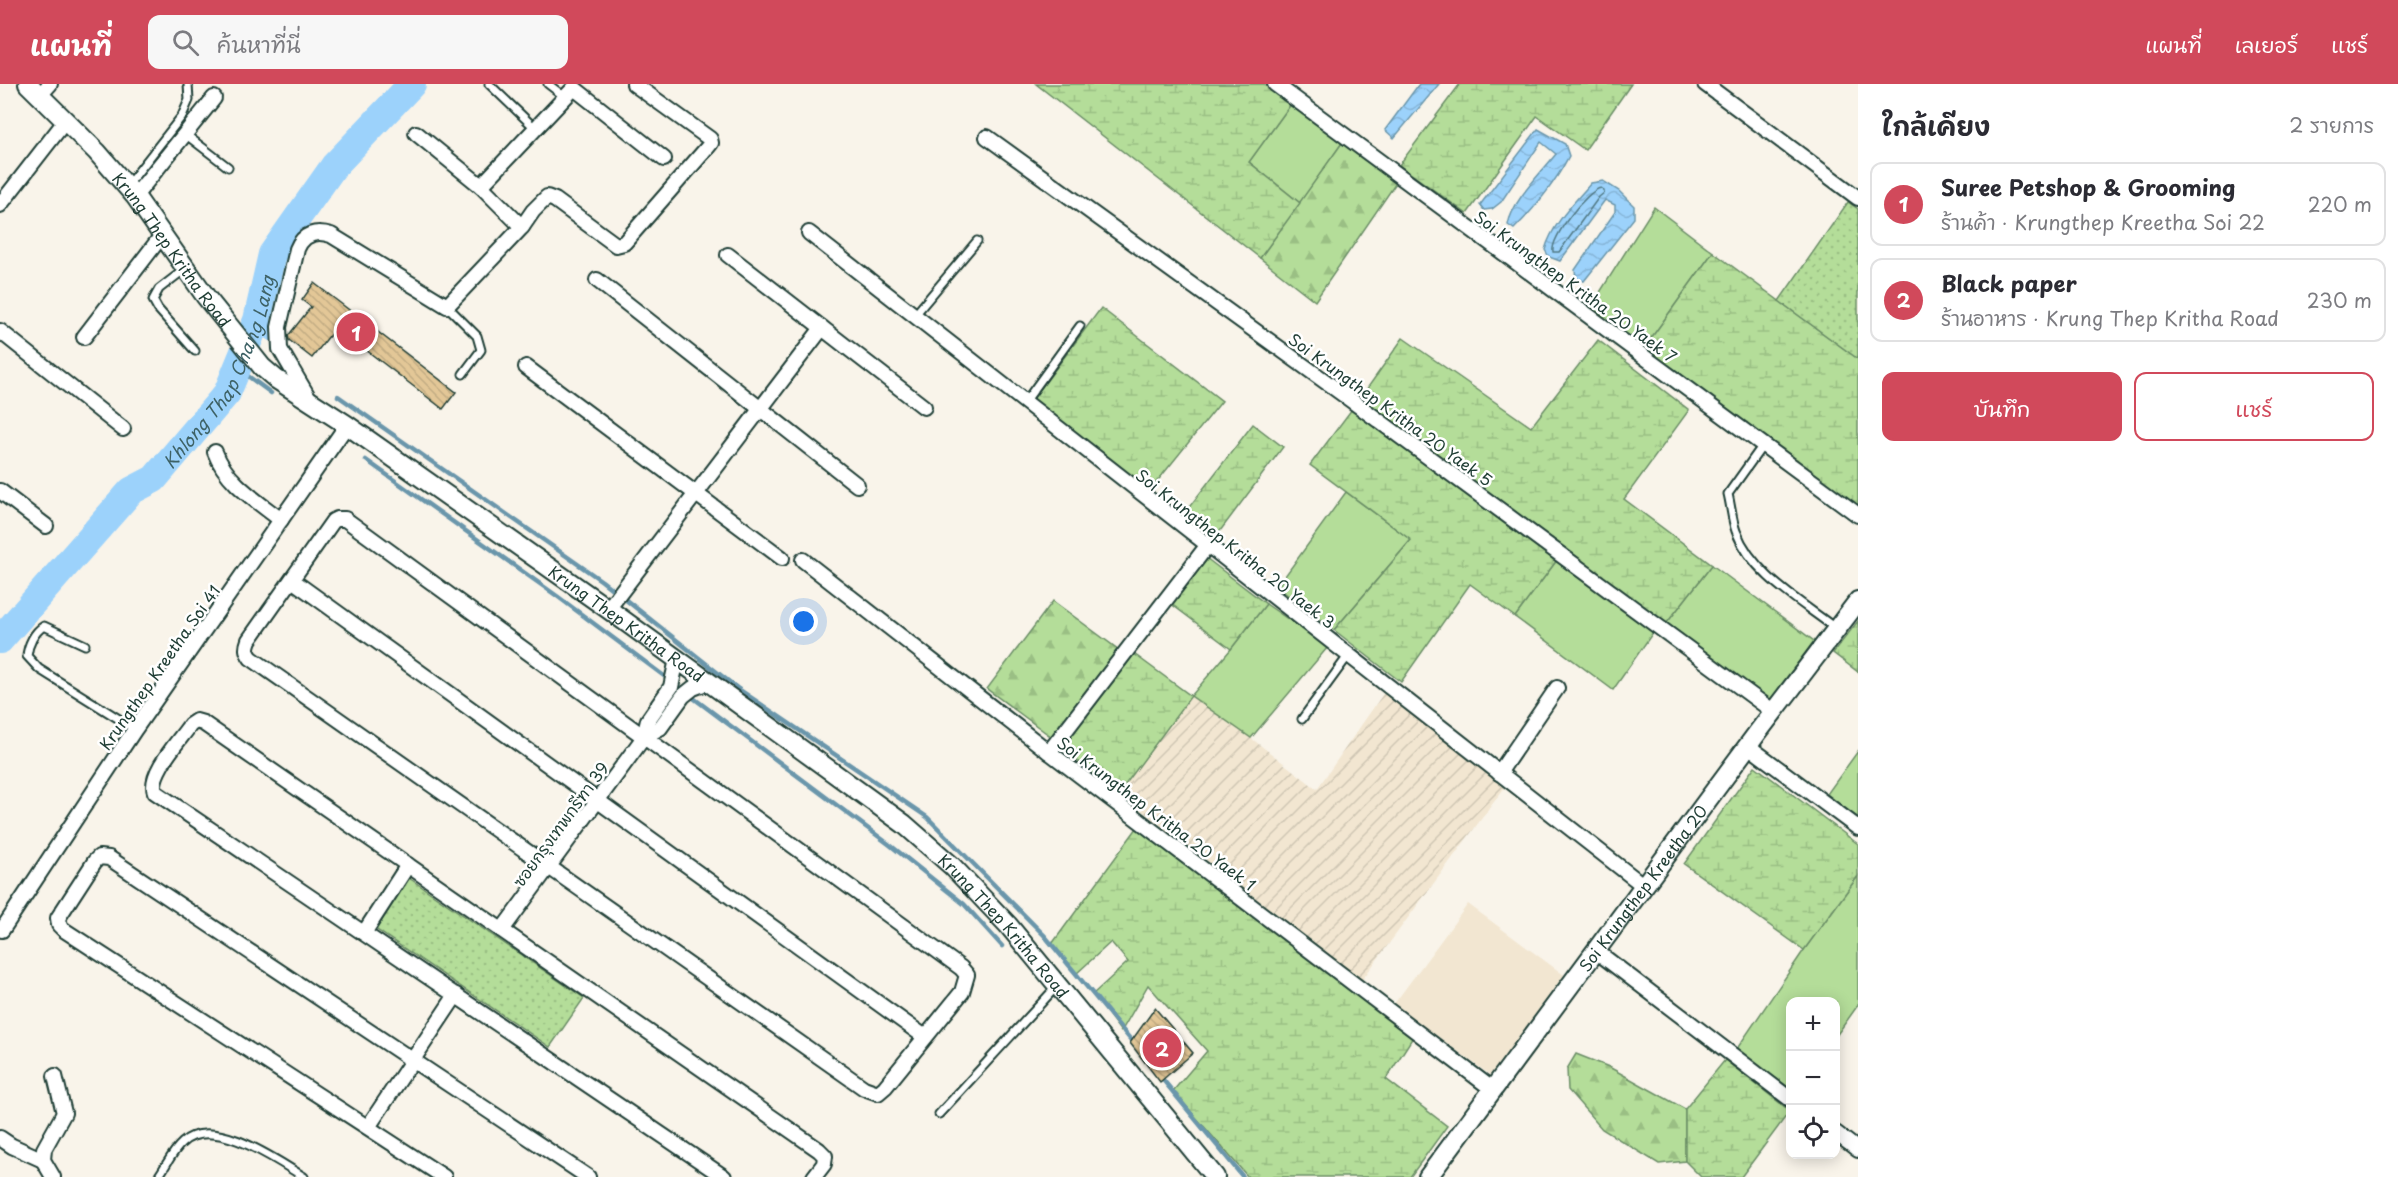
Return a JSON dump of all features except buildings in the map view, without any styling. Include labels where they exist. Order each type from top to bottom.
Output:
[{"type":"main road","name":"Krung Thep Kritha Road","points":[[39,88],[131,191],[206,297],[262,367],[312,404],[347,425],[611,604],[677,659],[904,824],[930,846],[980,893],[1215,1177]]},
{"type":"main road","name":"Soi Krungthep Kreetha 20","points":[[1428,1177],[1858,601]]},
{"type":"street","points":[[312,404],[280,349],[279,327],[300,240],[321,232],[331,235],[447,306],[522,227],[547,197],[555,200],[616,245],[624,243],[711,143],[710,139],[634,84]]},
{"type":"street","name":"Soi Krungthep Kritha 20 Yaek 7","points":[[1275,84],[1858,515]]},
{"type":"street","points":[[1705,84],[1858,198]]},
{"type":"street","points":[[481,186],[573,90],[664,159]]},
{"type":"street","points":[[131,191],[185,134],[214,98]]},
{"type":"street","points":[[0,205],[66,120]]},
{"type":"street","points":[[416,133],[481,186],[522,227]]},
{"type":"street","name":"Soi Krungthep Kritha 20 Yaek 5","points":[[987,137],[1344,395],[1774,712]]},
{"type":"street","name":"Soi Krungthep Kritha 20 Yaek 3","points":[[809,233],[1024,404],[1644,886]]},
{"type":"street","points":[[84,337],[163,234]]},
{"type":"street","points":[[728,255],[924,407]]},
{"type":"street","points":[[597,280],[857,485]]},
{"type":"street","points":[[611,604],[822,328]]},
{"type":"street","points":[[0,332],[123,429]]},
{"type":"street","points":[[526,367],[782,558]]},
{"type":"street","name":"Krungthep Kreetha Soi 41","points":[[2,930],[135,729],[347,425]]},
{"type":"street","points":[[215,452],[218,461],[241,489],[281,520]]},
{"type":"street","points":[[0,491],[46,526]]},
{"type":"street","points":[[345,519],[961,968],[967,975],[962,992],[885,1087],[878,1093],[872,1092],[251,658],[246,647],[249,640],[292,580],[333,521],[345,519]]},
{"type":"street","points":[[1050,752],[1207,546]]},
{"type":"street","name":"Soi Krungthep Kritha 20 Yaek 1","points":[[803,560],[1050,752],[1492,1089]]},
{"type":"street","points":[[292,580],[926,1037]]},
{"type":"street","name":"ซอยกรุงเทพกรีฑา 39","points":[[502,930],[644,737],[648,720],[671,687],[677,659]]},
{"type":"street","name":"ซอยกรุงเทพกรีฑา 39","points":[[644,737],[660,728],[683,696],[693,688],[709,682]]},
{"type":"street","points":[[1499,773],[1557,688]]},
{"type":"street","points":[[724,1177],[155,792],[152,784],[155,774],[190,725],[196,721],[202,723],[819,1150],[825,1156],[824,1164],[814,1177]]},
{"type":"street","points":[[1748,746],[1858,828]]},
{"type":"street","points":[[444,1177],[64,930],[59,925],[58,918],[95,861],[99,857],[109,858],[588,1177]]},
{"type":"street","points":[[364,933],[408,866]]},
{"type":"street","points":[[1596,951],[1786,1095]]},
{"type":"street","points":[[368,1127],[456,995]]},
{"type":"street","points":[[43,1160],[44,1149],[64,1113],[55,1076]]},
{"type":"street","points":[[1840,1136],[1858,1150]]},
{"type":"street","points":[[0,1138],[43,1160],[53,1177]]},
{"type":"lane","points":[[131,191],[182,116],[189,100],[188,84]]},
{"type":"lane","points":[[489,84],[535,128]]},
{"type":"lane","points":[[548,84],[573,90]]},
{"type":"lane","points":[[185,134],[228,167]]},
{"type":"lane","points":[[914,316],[977,242]]},
{"type":"lane","points":[[185,268],[159,289],[153,300],[158,309],[195,351]]},
{"type":"lane","points":[[447,306],[477,336],[481,350],[462,374]]},
{"type":"lane","points":[[1024,404],[1080,326]]},
{"type":"lane","points":[[1763,445],[1728,494],[1736,531],[1747,552],[1767,575],[1837,629]]},
{"type":"lane","points":[[85,645],[44,626],[40,628],[28,646],[27,656],[39,669],[135,729]]},
{"type":"lane","points":[[1302,719],[1348,656]]},
{"type":"lane","points":[[939,1114],[1057,986]]},
{"type":"lane","points":[[158,1177],[183,1141],[207,1133],[228,1137],[261,1150],[304,1177]]},
{"type":"shaded area","points":[[1385,691],[1505,787],[1362,980],[1119,793],[1191,696],[1251,738],[1317,789]]},
{"type":"shaded area","points":[[1468,904],[1564,975],[1490,1075],[1394,1004]]},
{"type":"green space","points":[[1036,84],[1264,84],[1291,104],[1249,162],[1300,203],[1260,258]]},
{"type":"green space","points":[[1460,84],[1631,84],[1585,150],[1537,116],[1467,214],[1399,165]]},
{"type":"green space","points":[[1291,104],[1342,143],[1300,203],[1249,162]]},
{"type":"green space","points":[[1342,143],[1396,183],[1315,301],[1260,258]]},
{"type":"green space","points":[[1848,202],[1858,209],[1858,359],[1779,301]]},
{"type":"green space","points":[[1654,207],[1713,252],[1644,348],[1590,308]]},
{"type":"green space","points":[[1713,252],[1858,359],[1858,506],[1644,348]]},
{"type":"green space","points":[[1101,308],[1222,401],[1147,494],[1030,403]]},
{"type":"green space","points":[[1403,338],[1531,427],[1598,340],[1689,410],[1624,499],[1712,565],[1666,624],[1361,397]]},
{"type":"green space","points":[[1352,409],[1557,560],[1515,617],[1470,584],[1401,682],[1334,630],[1411,540],[1310,465]]},
{"type":"green space","points":[[1253,424],[1283,447],[1211,543],[1180,519]]},
{"type":"green space","points":[[1346,492],[1411,540],[1334,630],[1277,587]]},
{"type":"green space","points":[[1206,558],[1266,604],[1231,649],[1170,603]]},
{"type":"green space","points":[[1557,560],[1654,631],[1613,690],[1515,617]]},
{"type":"green space","points":[[1712,565],[1814,641],[1771,701],[1666,624]]},
{"type":"green space","points":[[1053,601],[1119,650],[1053,738],[987,689]]},
{"type":"green space","points":[[1266,604],[1328,647],[1251,738],[1191,696]]},
{"type":"green space","points":[[1858,621],[1858,672],[1833,653]]},
{"type":"green space","points":[[1134,654],[1191,696],[1119,793],[1059,747]]},
{"type":"green space","points":[[1858,751],[1858,817],[1857,818],[1827,794]]},
{"type":"green space","points":[[1755,766],[1858,844],[1858,876],[1804,950],[1684,864]]},
{"type":"green space","points":[[1137,828],[1413,1037],[1386,1079],[1447,1126],[1410,1177],[1248,1177],[1173,1091],[1207,1051],[1148,985],[1121,1032],[1093,994],[1128,962],[1111,942],[1076,974],[1052,944]]},
{"type":"green space","points":[[1858,876],[1858,1005],[1840,1030],[1840,997],[1786,997],[1786,1091],[1736,1050]]},
{"type":"green space","points":[[409,878],[584,998],[550,1047],[374,928]]},
{"type":"green space","points":[[1576,1054],[1609,1067],[1685,1109],[1685,1161],[1659,1164],[1602,1129],[1568,1090],[1567,1069]]},
{"type":"green space","points":[[1725,1060],[1786,1108],[1786,1116],[1741,1177],[1701,1177],[1685,1161],[1685,1109]]},
{"type":"water","points":[[1419,84],[1439,84],[1394,138],[1385,130]]},
{"type":"water","points":[[1538,129],[1565,144],[1569,156],[1558,176],[1514,229],[1508,225],[1515,206],[1556,154],[1541,142],[1501,202],[1492,209],[1484,210],[1480,205]]},
{"type":"water","points":[[1603,181],[1619,191],[1634,206],[1634,218],[1584,281],[1576,278],[1575,270],[1615,212],[1615,205],[1605,200],[1560,261],[1549,257],[1545,250],[1553,231],[1571,206],[1591,183]]},
{"type":"waterway","name":"Khlong Thap Chang Lang","points":[[0,640],[131,491],[154,479],[227,393],[257,320],[272,254],[334,166],[412,84]]},
{"type":"waterway","points":[[257,320],[271,333]]},
{"type":"waterway","points":[[237,368],[271,393]]},
{"type":"waterway","points":[[338,396],[602,581],[737,688],[927,817],[1044,935],[1135,1045]]},
{"type":"waterway","points":[[366,460],[557,596],[890,845],[964,904],[1002,946]]},
{"type":"waterway","points":[[1159,1075],[1243,1177]]},
{"type":"place","name":"Suree Petshop & Grooming","points":[[356,332]]},
{"type":"place","name":"Black paper","points":[[1162,1048]]}]
